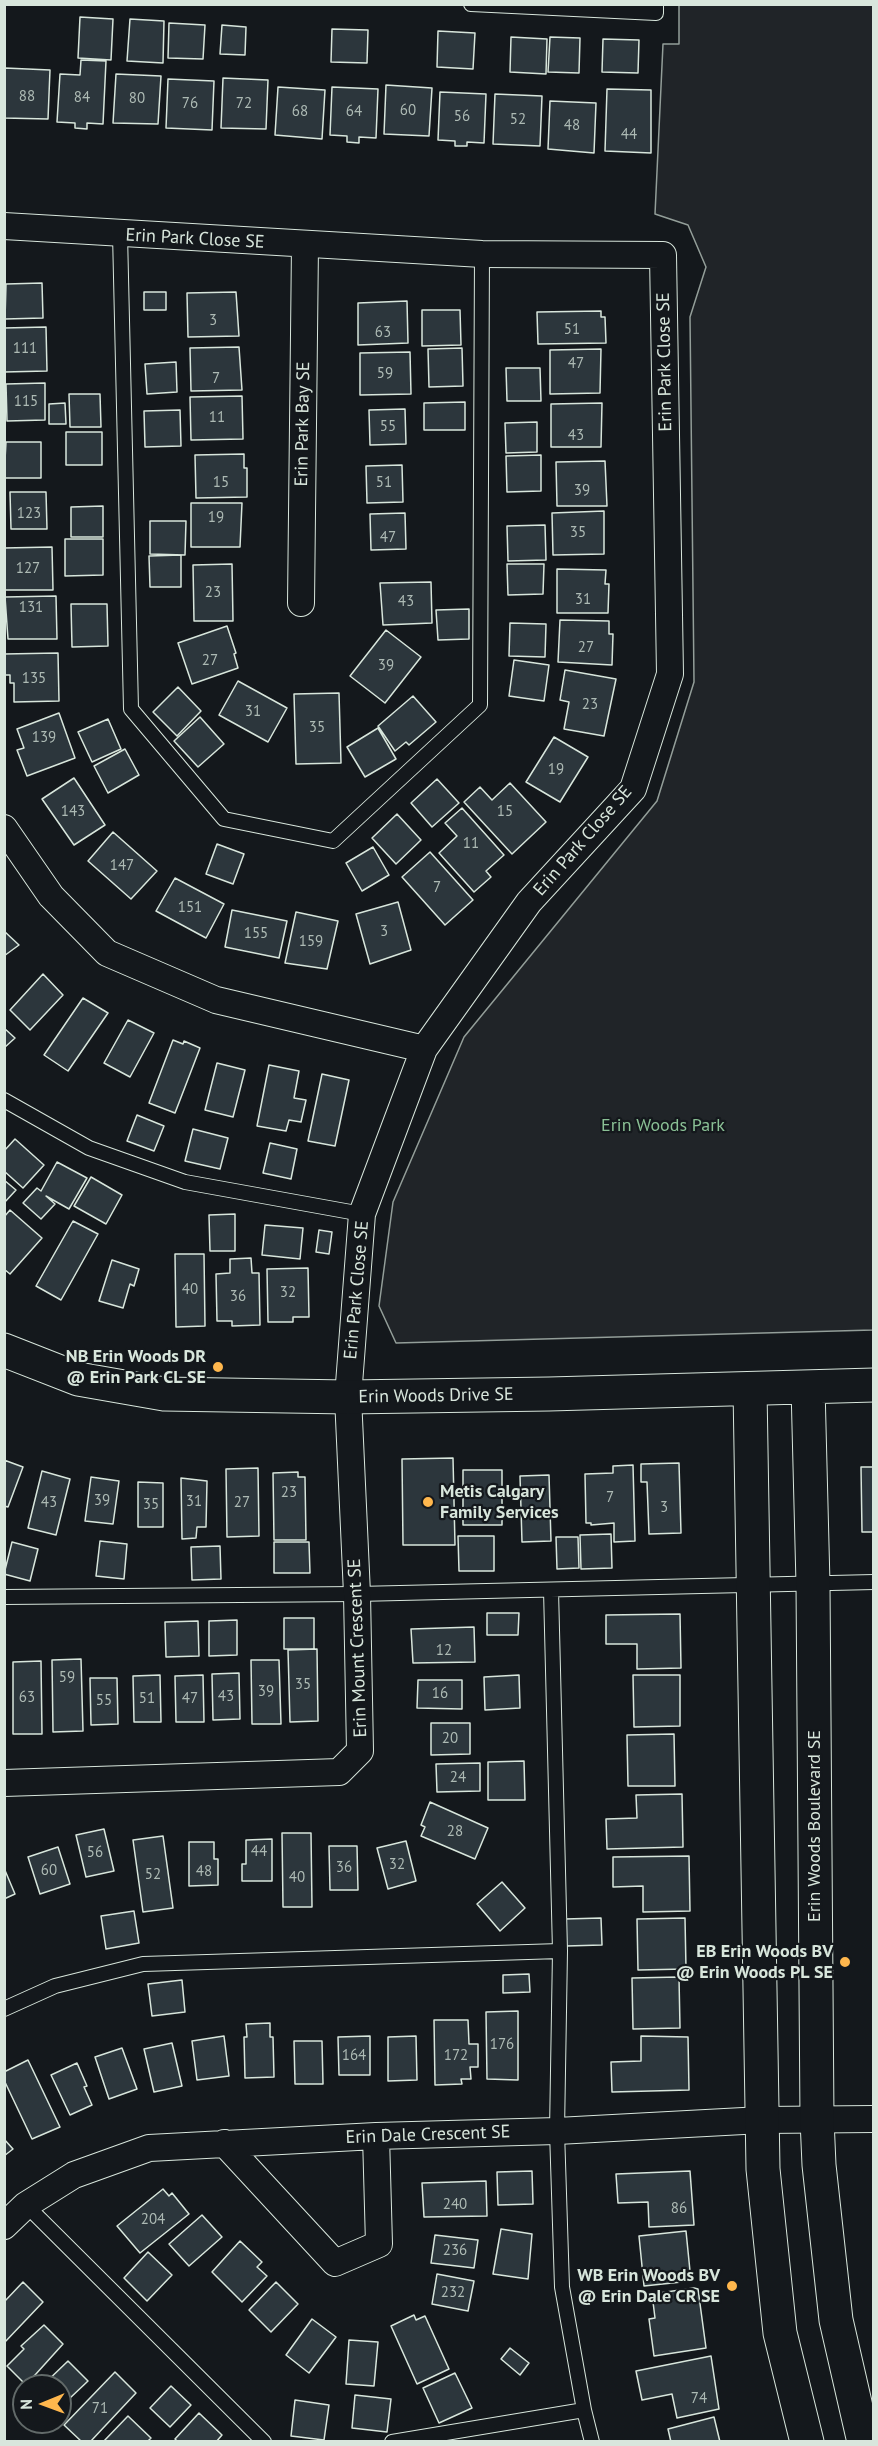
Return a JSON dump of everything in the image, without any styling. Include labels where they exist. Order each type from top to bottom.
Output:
[{"type":"street","name":"Erin Park Close SE","points":[[4,226],[482,254],[663,255],[670,675],[633,789],[529,902],[424,1050],[362,1214],[348,1396]]},
{"type":"street","name":"Erin Park Bay SE","points":[[301,603],[305,245]]},
{"type":"street","points":[[4,828],[51,896],[107,953],[216,1000],[424,1050]]},
{"type":"street","name":"Erin Woods Drive SE","points":[[4,1350],[78,1379],[164,1394],[348,1396],[750,1389],[873,1384]]},
{"type":"street","name":"Erin Woods Boulevard SE","points":[[808,1387],[813,1584],[819,2165],[836,2320],[864,2442]]},
{"type":"street","points":[[750,1389],[763,2169],[780,2333],[807,2442]]},
{"type":"street","name":"Erin Mount Crescent SE","points":[[4,1783],[339,1772],[360,1750],[357,1594],[348,1396]]},
{"type":"street","name":"Erin Dale Crescent SE","points":[[4,2226],[26,2205],[74,2175],[149,2148],[762,2120],[873,2119]]},
{"type":"street","points":[[224,2144],[335,2263],[379,2244],[376,2136]]},
{"type":"lane","points":[[471,4],[656,13],[657,4]]},
{"type":"lane","points":[[120,234],[131,709],[224,819],[333,841],[480,705],[482,254]]},
{"type":"lane","points":[[4,1100],[89,1148],[185,1182],[362,1214]]},
{"type":"lane","points":[[4,1597],[357,1594],[873,1582]]},
{"type":"lane","points":[[550,1590],[560,1951],[557,2131],[562,2287],[592,2442]]},
{"type":"lane","points":[[4,2009],[55,1986],[143,1964],[560,1951]]},
{"type":"lane","points":[[26,2205],[264,2442]]},
{"type":"lane","points":[[392,2442],[584,2410]]},
{"type":"green space","name":"Erin Woods Park","points":[[679,5],[873,5],[873,1330],[396,1343],[379,1306],[393,1202],[464,1037],[657,801],[694,682],[690,317],[706,267],[688,225],[655,214],[663,44],[679,44]]},
{"type":"building","points":[[80,17],[113,19],[111,60],[78,58]]},
{"type":"building","points":[[130,19],[164,21],[163,63],[127,61]]},
{"type":"building","points":[[169,23],[205,25],[203,59],[168,58]]},
{"type":"building","points":[[222,25],[246,27],[245,55],[220,54]]},
{"type":"building","points":[[332,29],[368,30],[367,63],[331,62]]},
{"type":"building","points":[[438,31],[475,33],[473,69],[437,67]]},
{"type":"building","points":[[511,37],[547,39],[546,74],[510,72]]},
{"type":"building","points":[[550,37],[580,38],[579,73],[548,72]]},
{"type":"building","points":[[603,39],[639,40],[638,73],[602,72]]},
{"type":"building","points":[[81,60],[106,61],[103,124],[87,123],[87,129],[75,128],[75,123],[57,122],[60,74],[80,75]]},
{"type":"building","points":[[5,68],[50,70],[48,119],[4,118]]},
{"type":"building","points":[[116,74],[161,76],[158,124],[113,123]]},
{"type":"building","points":[[223,78],[268,80],[266,129],[221,128]]},
{"type":"building","points":[[168,79],[214,81],[212,130],[166,128]]},
{"type":"building","points":[[386,85],[432,88],[429,136],[384,134]]},
{"type":"building","points":[[278,87],[325,90],[322,139],[275,135]]},
{"type":"building","points":[[332,87],[378,89],[376,138],[359,137],[359,143],[347,142],[347,136],[330,135]]},
{"type":"building","points":[[607,89],[651,90],[651,153],[605,151]]},
{"type":"building","points":[[440,92],[486,94],[484,143],[467,142],[467,146],[455,146],[455,141],[438,140]]},
{"type":"building","points":[[495,94],[542,96],[540,146],[493,144]]},
{"type":"building","points":[[550,101],[596,103],[594,153],[548,149]]},
{"type":"building","points":[[42,283],[43,318],[5,319],[6,284]]},
{"type":"building","points":[[144,292],[166,292],[166,310],[144,310]]},
{"type":"building","points":[[236,292],[239,336],[188,337],[187,293]]},
{"type":"building","points":[[407,301],[408,343],[358,345],[358,303]]},
{"type":"building","points":[[422,310],[460,310],[461,345],[422,346]]},
{"type":"building","points":[[601,311],[601,317],[605,317],[606,343],[538,344],[537,312]]},
{"type":"building","points":[[46,327],[47,371],[4,372],[4,328]]},
{"type":"building","points":[[239,347],[242,390],[191,391],[190,348]]},
{"type":"building","points":[[462,348],[463,386],[429,387],[428,349]]},
{"type":"building","points":[[601,349],[600,393],[550,394],[550,350]]},
{"type":"building","points":[[410,352],[411,394],[360,395],[360,353]]},
{"type":"building","points":[[176,362],[177,392],[147,394],[145,364]]},
{"type":"building","points":[[506,368],[540,368],[541,401],[507,401]]},
{"type":"building","points":[[45,383],[45,420],[7,421],[6,384]]},
{"type":"building","points":[[69,394],[100,394],[101,427],[70,427]]},
{"type":"building","points":[[242,396],[243,439],[191,440],[190,397]]},
{"type":"building","points":[[465,402],[465,430],[424,430],[424,403]]},
{"type":"building","points":[[65,403],[66,424],[49,424],[49,404]]},
{"type":"building","points":[[602,403],[601,447],[551,447],[551,404]]},
{"type":"building","points":[[405,409],[406,444],[370,445],[369,410]]},
{"type":"building","points":[[180,410],[181,446],[145,447],[144,411]]},
{"type":"building","points":[[537,422],[537,452],[506,453],[505,423]]},
{"type":"building","points":[[66,432],[102,432],[102,465],[66,465]]},
{"type":"building","points":[[6,442],[41,442],[41,478],[4,478]]},
{"type":"building","points":[[244,454],[244,468],[247,468],[247,497],[196,498],[195,455]]},
{"type":"building","points":[[541,455],[541,491],[507,492],[506,456]]},
{"type":"building","points":[[605,461],[607,506],[557,506],[556,462]]},
{"type":"building","points":[[402,465],[403,502],[367,503],[366,466]]},
{"type":"building","points":[[10,492],[46,492],[47,529],[11,529]]},
{"type":"building","points":[[191,503],[242,503],[240,547],[191,547]]},
{"type":"building","points":[[103,506],[103,537],[71,537],[71,507]]},
{"type":"building","points":[[604,511],[604,554],[553,555],[552,513]]},
{"type":"building","points":[[405,513],[406,549],[371,550],[370,514]]},
{"type":"building","points":[[150,521],[186,521],[185,555],[150,554]]},
{"type":"building","points":[[545,525],[546,560],[508,561],[507,526]]},
{"type":"building","points":[[65,539],[103,539],[103,575],[65,576]]},
{"type":"building","points":[[52,547],[53,590],[4,590],[4,548]]},
{"type":"building","points":[[181,555],[181,587],[150,587],[149,556]]},
{"type":"building","points":[[232,564],[233,621],[194,621],[193,565]]},
{"type":"building","points":[[507,564],[544,564],[543,594],[508,595]]},
{"type":"building","points":[[557,569],[606,570],[605,584],[609,584],[608,613],[557,613]]},
{"type":"building","points":[[431,582],[432,623],[383,625],[380,583]]},
{"type":"building","points":[[56,596],[57,639],[8,639],[5,597]]},
{"type":"building","points":[[71,604],[107,604],[108,646],[72,647]]},
{"type":"building","points":[[469,609],[469,639],[438,640],[436,610]]},
{"type":"building","points":[[560,620],[609,621],[609,634],[613,634],[612,665],[558,662]]},
{"type":"building","points":[[510,623],[546,624],[545,657],[509,656]]},
{"type":"building","points":[[227,626],[236,653],[234,654],[238,668],[192,684],[178,643]]},
{"type":"building","points":[[386,630],[421,657],[385,703],[350,676]]},
{"type":"building","points":[[58,653],[59,701],[14,702],[14,683],[10,683],[10,675],[4,675],[4,654]]},
{"type":"building","points":[[514,660],[549,665],[544,701],[509,696]]},
{"type":"building","points":[[565,670],[616,679],[604,736],[564,729],[569,702],[560,700]]},
{"type":"building","points":[[238,681],[287,708],[268,742],[219,715]]},
{"type":"building","points":[[178,687],[201,711],[177,736],[153,712]]},
{"type":"building","points":[[339,693],[341,763],[296,764],[294,694]]},
{"type":"building","points":[[413,696],[436,722],[409,745],[406,742],[395,751],[378,726]]},
{"type":"building","points":[[59,713],[75,758],[27,776],[17,750],[24,748],[17,729]]},
{"type":"building","points":[[200,717],[224,744],[198,767],[174,741]]},
{"type":"building","points":[[108,719],[121,749],[92,762],[78,732]]},
{"type":"building","points":[[378,728],[396,759],[365,777],[347,747]]},
{"type":"building","points":[[554,737],[588,757],[560,802],[526,782]]},
{"type":"building","points":[[125,749],[139,775],[108,793],[94,766]]},
{"type":"building","points":[[74,778],[105,825],[74,845],[42,799]]},
{"type":"building","points":[[437,779],[459,803],[432,827],[411,803]]},
{"type":"building","points":[[510,783],[546,822],[512,854],[464,802],[480,787],[492,800]]},
{"type":"building","points":[[462,808],[504,855],[486,871],[491,877],[474,892],[439,853],[457,836],[445,823]]},
{"type":"building","points":[[397,814],[421,840],[396,864],[372,838]]},
{"type":"building","points":[[113,832],[157,871],[131,899],[88,861]]},
{"type":"building","points":[[217,844],[244,854],[233,884],[206,874]]},
{"type":"building","points":[[373,847],[389,875],[362,891],[346,863]]},
{"type":"building","points":[[430,852],[473,900],[445,925],[402,877]]},
{"type":"building","points":[[175,878],[224,904],[206,938],[156,911]]},
{"type":"building","points":[[398,902],[411,950],[370,964],[356,914]]},
{"type":"building","points":[[232,910],[287,921],[279,958],[225,947]]},
{"type":"building","points":[[296,912],[338,921],[327,969],[285,963]]},
{"type":"building","points":[[4,931],[19,945],[4,956]]},
{"type":"building","points":[[43,974],[63,995],[30,1030],[10,1010]]},
{"type":"building","points":[[83,998],[108,1013],[68,1071],[44,1055]]},
{"type":"building","points":[[128,1020],[154,1033],[130,1077],[104,1063]]},
{"type":"building","points":[[4,1028],[15,1038],[4,1048]]},
{"type":"building","points":[[173,1040],[183,1044],[184,1041],[200,1048],[175,1113],[149,1103]]},
{"type":"building","points":[[217,1063],[245,1070],[233,1117],[205,1110]]},
{"type":"building","points":[[269,1065],[299,1071],[294,1098],[306,1100],[301,1122],[289,1120],[286,1131],[257,1126]]},
{"type":"building","points":[[322,1074],[349,1080],[335,1146],[308,1141]]},
{"type":"building","points":[[137,1115],[164,1126],[154,1151],[127,1141]]},
{"type":"building","points":[[193,1129],[228,1138],[220,1169],[185,1161]]},
{"type":"building","points":[[15,1139],[44,1165],[23,1188],[4,1171],[4,1151]]},
{"type":"building","points":[[270,1143],[297,1149],[291,1179],[263,1173]]},
{"type":"building","points":[[57,1162],[87,1178],[69,1209],[46,1196],[55,1204],[41,1219],[23,1203],[37,1188],[41,1191]]},
{"type":"building","points":[[91,1177],[122,1195],[106,1224],[74,1206]]},
{"type":"building","points":[[4,1180],[16,1190],[4,1203]]},
{"type":"building","points":[[10,1210],[42,1238],[10,1274],[4,1269],[4,1217]]},
{"type":"building","points":[[235,1214],[235,1251],[210,1251],[209,1215]]},
{"type":"building","points":[[73,1221],[98,1234],[61,1300],[36,1286]]},
{"type":"building","points":[[265,1225],[303,1228],[300,1259],[262,1255]]},
{"type":"building","points":[[319,1230],[332,1232],[329,1254],[316,1252]]},
{"type":"building","points":[[175,1254],[204,1254],[205,1326],[176,1327]]},
{"type":"building","points":[[251,1258],[252,1273],[259,1273],[260,1325],[232,1326],[232,1321],[217,1321],[216,1274],[230,1273],[230,1259]]},
{"type":"building","points":[[112,1260],[139,1269],[134,1286],[130,1284],[123,1308],[99,1301]]},
{"type":"building","points":[[308,1268],[309,1317],[293,1317],[293,1322],[268,1322],[267,1269]]},
{"type":"building","name":"Metis Calgary Family Services","points":[[453,1458],[455,1545],[403,1545],[402,1459]]},
{"type":"building","points":[[4,1460],[23,1467],[8,1507],[4,1506]]},
{"type":"building","points":[[679,1463],[681,1533],[649,1534],[647,1482],[641,1482],[641,1464]]},
{"type":"building","points":[[633,1465],[635,1541],[614,1542],[614,1523],[591,1525],[591,1523],[586,1523],[585,1474],[613,1473],[613,1466]]},
{"type":"building","points":[[861,1467],[874,1467],[874,1532],[862,1532]]},
{"type":"building","points":[[258,1468],[259,1536],[227,1537],[226,1469]]},
{"type":"building","points":[[463,1470],[502,1470],[502,1525],[463,1525]]},
{"type":"building","points":[[42,1471],[70,1479],[56,1535],[28,1528]]},
{"type":"building","points":[[298,1472],[298,1477],[305,1477],[306,1540],[274,1540],[273,1473]]},
{"type":"building","points":[[549,1475],[551,1541],[522,1542],[520,1476]]},
{"type":"building","points":[[91,1477],[119,1481],[113,1524],[85,1521]]},
{"type":"building","points":[[181,1478],[207,1481],[206,1527],[197,1527],[196,1538],[182,1539]]},
{"type":"building","points":[[138,1482],[163,1483],[163,1527],[138,1527]]},
{"type":"building","points":[[611,1534],[612,1568],[581,1569],[580,1535]]},
{"type":"building","points":[[458,1536],[494,1536],[494,1571],[459,1571]]},
{"type":"building","points":[[556,1537],[578,1537],[579,1568],[557,1569]]},
{"type":"building","points":[[100,1541],[127,1544],[124,1579],[96,1576]]},
{"type":"building","points":[[12,1542],[38,1549],[30,1581],[4,1574]]},
{"type":"building","points":[[274,1542],[309,1542],[310,1573],[274,1573]]},
{"type":"building","points":[[220,1546],[221,1579],[192,1580],[191,1547]]},
{"type":"building","points":[[487,1613],[519,1613],[518,1635],[487,1635]]},
{"type":"building","points":[[680,1614],[681,1668],[637,1669],[637,1644],[606,1644],[606,1615]]},
{"type":"building","points":[[284,1618],[314,1618],[314,1649],[284,1649]]},
{"type":"building","points":[[237,1620],[237,1655],[209,1656],[209,1621]]},
{"type":"building","points":[[198,1621],[199,1656],[166,1657],[165,1622]]},
{"type":"building","points":[[474,1627],[475,1662],[413,1663],[411,1629]]},
{"type":"building","points":[[317,1649],[318,1721],[290,1722],[288,1650]]},
{"type":"building","points":[[81,1659],[83,1731],[53,1732],[52,1660]]},
{"type":"building","points":[[251,1660],[279,1660],[281,1724],[252,1724]]},
{"type":"building","points":[[41,1661],[42,1734],[13,1734],[13,1662]]},
{"type":"building","points":[[239,1673],[240,1719],[213,1720],[212,1674]]},
{"type":"building","points":[[160,1675],[161,1722],[134,1722],[133,1676]]},
{"type":"building","points":[[203,1675],[204,1722],[176,1722],[175,1676]]},
{"type":"building","points":[[519,1675],[520,1708],[485,1710],[484,1677]]},
{"type":"building","points":[[633,1675],[680,1675],[680,1726],[634,1727]]},
{"type":"building","points":[[90,1678],[117,1678],[118,1724],[91,1725]]},
{"type":"building","points":[[418,1680],[462,1680],[462,1709],[417,1708]]},
{"type":"building","points":[[431,1723],[470,1723],[470,1754],[431,1755]]},
{"type":"building","points":[[674,1734],[675,1786],[628,1786],[627,1735]]},
{"type":"building","points":[[524,1761],[525,1800],[488,1800],[488,1762]]},
{"type":"building","points":[[480,1763],[480,1791],[437,1792],[436,1764]]},
{"type":"building","points":[[682,1794],[683,1847],[607,1849],[606,1819],[637,1818],[636,1795]]},
{"type":"building","points":[[430,1802],[488,1828],[475,1859],[421,1836],[425,1827],[421,1825]]},
{"type":"building","points":[[104,1829],[114,1871],[86,1877],[76,1835]]},
{"type":"building","points":[[282,1833],[311,1833],[312,1907],[283,1907]]},
{"type":"building","points":[[163,1836],[173,1908],[143,1912],[133,1840]]},
{"type":"building","points":[[272,1839],[272,1881],[242,1881],[242,1864],[246,1864],[246,1840]]},
{"type":"building","points":[[406,1841],[416,1881],[388,1889],[377,1848]]},
{"type":"building","points":[[189,1842],[214,1842],[214,1859],[218,1859],[218,1885],[189,1886]]},
{"type":"building","points":[[329,1846],[357,1846],[358,1890],[330,1890]]},
{"type":"building","points":[[58,1847],[70,1884],[40,1894],[28,1857]]},
{"type":"building","points":[[689,1856],[690,1911],[643,1912],[643,1886],[613,1887],[613,1857]]},
{"type":"building","points":[[4,1868],[15,1894],[4,1899]]},
{"type":"building","points":[[502,1882],[525,1908],[500,1931],[477,1904]]},
{"type":"building","points":[[134,1911],[139,1943],[106,1949],[101,1916]]},
{"type":"building","points":[[601,1918],[602,1945],[566,1946],[565,1919]]},
{"type":"building","points":[[685,1918],[686,1969],[638,1970],[637,1919]]},
{"type":"building","points":[[529,1974],[530,1992],[503,1993],[503,1975]]},
{"type":"building","points":[[679,1977],[680,2028],[633,2029],[632,1978]]},
{"type":"building","points":[[182,1980],[185,2012],[152,2016],[148,1984]]},
{"type":"building","points":[[518,2011],[518,2080],[487,2079],[486,2012]]},
{"type":"building","points":[[434,2020],[468,2020],[469,2044],[478,2044],[478,2067],[470,2067],[471,2079],[461,2079],[462,2084],[435,2085]]},
{"type":"building","points":[[270,2023],[270,2037],[273,2037],[274,2077],[245,2078],[246,2024]]},
{"type":"building","points":[[224,2036],[229,2076],[197,2080],[192,2041]]},
{"type":"building","points":[[370,2036],[370,2075],[339,2075],[338,2037]]},
{"type":"building","points":[[416,2036],[417,2080],[388,2081],[388,2037]]},
{"type":"building","points":[[641,2036],[688,2037],[689,2090],[612,2092],[611,2062],[641,2061]]},
{"type":"building","points":[[294,2041],[322,2041],[323,2084],[295,2084]]},
{"type":"building","points":[[172,2043],[182,2086],[154,2092],[144,2049]]},
{"type":"building","points":[[122,2048],[137,2089],[109,2099],[95,2057]]},
{"type":"building","points":[[28,2060],[60,2127],[32,2139],[4,2080],[4,2072]]},
{"type":"building","points":[[77,2063],[92,2105],[70,2115],[51,2075]]},
{"type":"building","points":[[4,2139],[13,2149],[4,2156]]},
{"type":"building","points":[[532,2171],[533,2204],[498,2205],[497,2172]]},
{"type":"building","points":[[690,2171],[694,2225],[649,2227],[648,2202],[618,2203],[616,2174]]},
{"type":"building","points":[[486,2181],[487,2216],[424,2217],[422,2183]]},
{"type":"building","points":[[163,2189],[169,2196],[172,2193],[189,2214],[140,2253],[117,2226]]},
{"type":"building","points":[[202,2215],[222,2237],[189,2266],[169,2244]]},
{"type":"building","points":[[501,2229],[532,2234],[528,2279],[493,2274]]},
{"type":"building","points":[[686,2231],[691,2281],[644,2286],[639,2236]]},
{"type":"building","points":[[435,2235],[478,2240],[474,2268],[431,2263]]},
{"type":"building","points":[[240,2241],[262,2262],[257,2267],[267,2276],[242,2302],[212,2272]]},
{"type":"building","points":[[148,2252],[172,2275],[147,2301],[124,2278]]},
{"type":"building","points":[[437,2274],[474,2281],[468,2311],[432,2304]]},
{"type":"building","points":[[23,2282],[43,2302],[4,2343],[4,2302]]},
{"type":"building","points":[[276,2282],[298,2304],[271,2332],[249,2310]]},
{"type":"building","points":[[698,2289],[706,2348],[654,2356],[649,2319],[655,2318],[652,2294]]},
{"type":"building","points":[[414,2315],[416,2320],[425,2316],[449,2369],[417,2384],[391,2326]]},
{"type":"building","points":[[312,2319],[336,2337],[309,2373],[286,2355]]},
{"type":"building","points":[[44,2325],[63,2344],[36,2374],[15,2374],[7,2366],[24,2349],[21,2346]]},
{"type":"building","points":[[349,2340],[378,2342],[374,2386],[346,2384]]},
{"type":"building","points":[[510,2348],[529,2363],[520,2375],[501,2359]]},
{"type":"building","points":[[711,2356],[719,2409],[677,2418],[672,2394],[642,2400],[636,2371]]},
{"type":"building","points":[[68,2361],[88,2381],[72,2396],[72,2374],[54,2374]]},
{"type":"building","points":[[115,2372],[136,2393],[90,2442],[82,2442],[72,2433],[72,2417]]},
{"type":"building","points":[[455,2373],[472,2408],[439,2423],[423,2388]]},
{"type":"building","points":[[171,2386],[191,2405],[170,2427],[150,2408]]},
{"type":"building","points":[[355,2395],[391,2399],[387,2432],[352,2428]]},
{"type":"building","points":[[295,2400],[329,2405],[324,2440],[291,2436]]},
{"type":"building","points":[[199,2413],[222,2435],[216,2442],[178,2442],[175,2439]]},
{"type":"building","points":[[128,2416],[151,2438],[147,2442],[103,2442]]},
{"type":"building","points":[[714,2417],[720,2442],[671,2442],[668,2429]]},
{"type":"place","name":"NB Erin Woods DR @ Erin Park CL SE","points":[[218,1367]]},
{"type":"place","name":"Metis Calgary Family Services","points":[[428,1502]]},
{"type":"place","name":"EB Erin Woods BV @ Erin Woods PL SE","points":[[845,1962]]},
{"type":"place","name":"WB Erin Woods BV @ Erin Dale CR SE","points":[[732,2286]]}]
